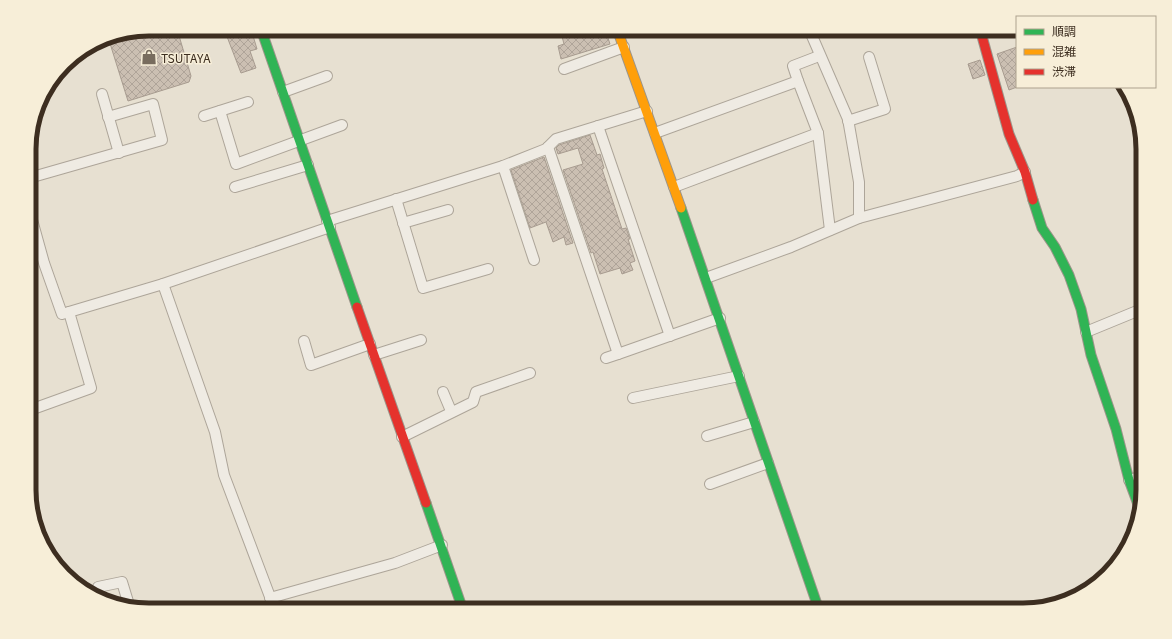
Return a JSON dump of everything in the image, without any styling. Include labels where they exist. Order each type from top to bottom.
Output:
[{"type":"street","points":[[263,36],[300,140],[402,437],[442,545],[461,603]]},
{"type":"street","points":[[620,36],[720,318],[817,603]]},
{"type":"street","points":[[812,36],[848,121],[859,182],[858,218]]},
{"type":"street","points":[[982,36],[1009,134],[1025,172],[1042,228],[1055,247],[1069,275],[1086,332],[1091,355],[1116,429],[1129,480],[1135,497]]},
{"type":"street","points":[[564,68],[624,47]]},
{"type":"street","points":[[820,56],[792,66],[818,133],[830,230]]},
{"type":"street","points":[[848,121],[885,109],[869,57]]},
{"type":"street","points":[[283,92],[327,76]]},
{"type":"street","points":[[655,133],[798,81]]},
{"type":"street","points":[[102,94],[118,152]]},
{"type":"street","points":[[204,116],[248,102]]},
{"type":"street","points":[[36,176],[162,140],[153,104],[108,117]]},
{"type":"street","points":[[220,111],[236,164],[342,125]]},
{"type":"street","points":[[36,234],[44,263],[62,314],[163,284],[396,199],[503,166],[548,147],[556,139],[647,111]]},
{"type":"street","points":[[598,126],[670,336]]},
{"type":"street","points":[[674,187],[818,133]]},
{"type":"street","points":[[548,147],[618,354]]},
{"type":"street","points":[[234,187],[308,165]]},
{"type":"street","points":[[503,166],[534,260]]},
{"type":"street","points":[[706,278],[858,218],[1017,176],[1025,172]]},
{"type":"street","points":[[396,199],[423,288],[488,269]]},
{"type":"street","points":[[403,223],[448,210]]},
{"type":"street","points":[[163,284],[215,432],[224,475],[272,603]]},
{"type":"street","points":[[36,408],[91,388],[68,312]]},
{"type":"street","points":[[1086,332],[1136,312]]},
{"type":"street","points":[[606,358],[720,318]]},
{"type":"street","points":[[374,355],[421,340]]},
{"type":"street","points":[[304,341],[312,365],[370,344]]},
{"type":"street","points":[[402,437],[451,411],[472,402],[476,392],[530,373]]},
{"type":"street","points":[[633,398],[739,376]]},
{"type":"street","points":[[443,392],[451,411]]},
{"type":"street","points":[[707,436],[754,422]]},
{"type":"street","points":[[710,484],[768,463]]},
{"type":"street","points":[[1129,480],[1136,478]]},
{"type":"street","points":[[279,603],[395,563],[442,545]]},
{"type":"street","points":[[98,587],[122,582],[128,601]]},
{"type":"building","name":"TSUTAYA","points":[[179,36],[191,76],[189,82],[128,101],[110,43],[135,37]]},
{"type":"building","points":[[227,36],[253,36],[257,49],[250,51],[256,68],[241,73]]},
{"type":"building","points":[[562,36],[607,36],[610,44],[561,59],[558,46],[564,44]]},
{"type":"building","points":[[1016,47],[1016,87],[1009,90],[997,54]]},
{"type":"building","points":[[980,60],[985,75],[973,79],[968,64]]},
{"type":"building","points":[[590,135],[597,155],[600,154],[604,168],[602,169],[622,229],[626,228],[630,239],[628,239],[635,261],[630,263],[633,270],[622,274],[620,268],[600,274],[593,252],[591,253],[563,170],[583,164],[578,148],[558,154],[556,148],[559,145]]},
{"type":"building","points":[[544,157],[573,243],[566,245],[564,237],[553,242],[546,222],[530,228],[511,170]]},
{"type":"traffic: fast","points":[[263,36],[357,307]]},
{"type":"traffic: fast","points":[[1033,200],[1042,228],[1055,247],[1069,275],[1081,309],[1091,355],[1116,429],[1129,480],[1135,497]]},
{"type":"traffic: fast","points":[[681,208],[817,603]]},
{"type":"traffic: fast","points":[[426,503],[461,603]]},
{"type":"traffic: slow","points":[[620,36],[681,208]]},
{"type":"traffic: jam","points":[[982,36],[1009,134],[1025,172],[1033,200]]},
{"type":"traffic: jam","points":[[357,307],[426,503]]},
{"type":"place","name":"TSUTAYA","points":[[149,57]]}]
